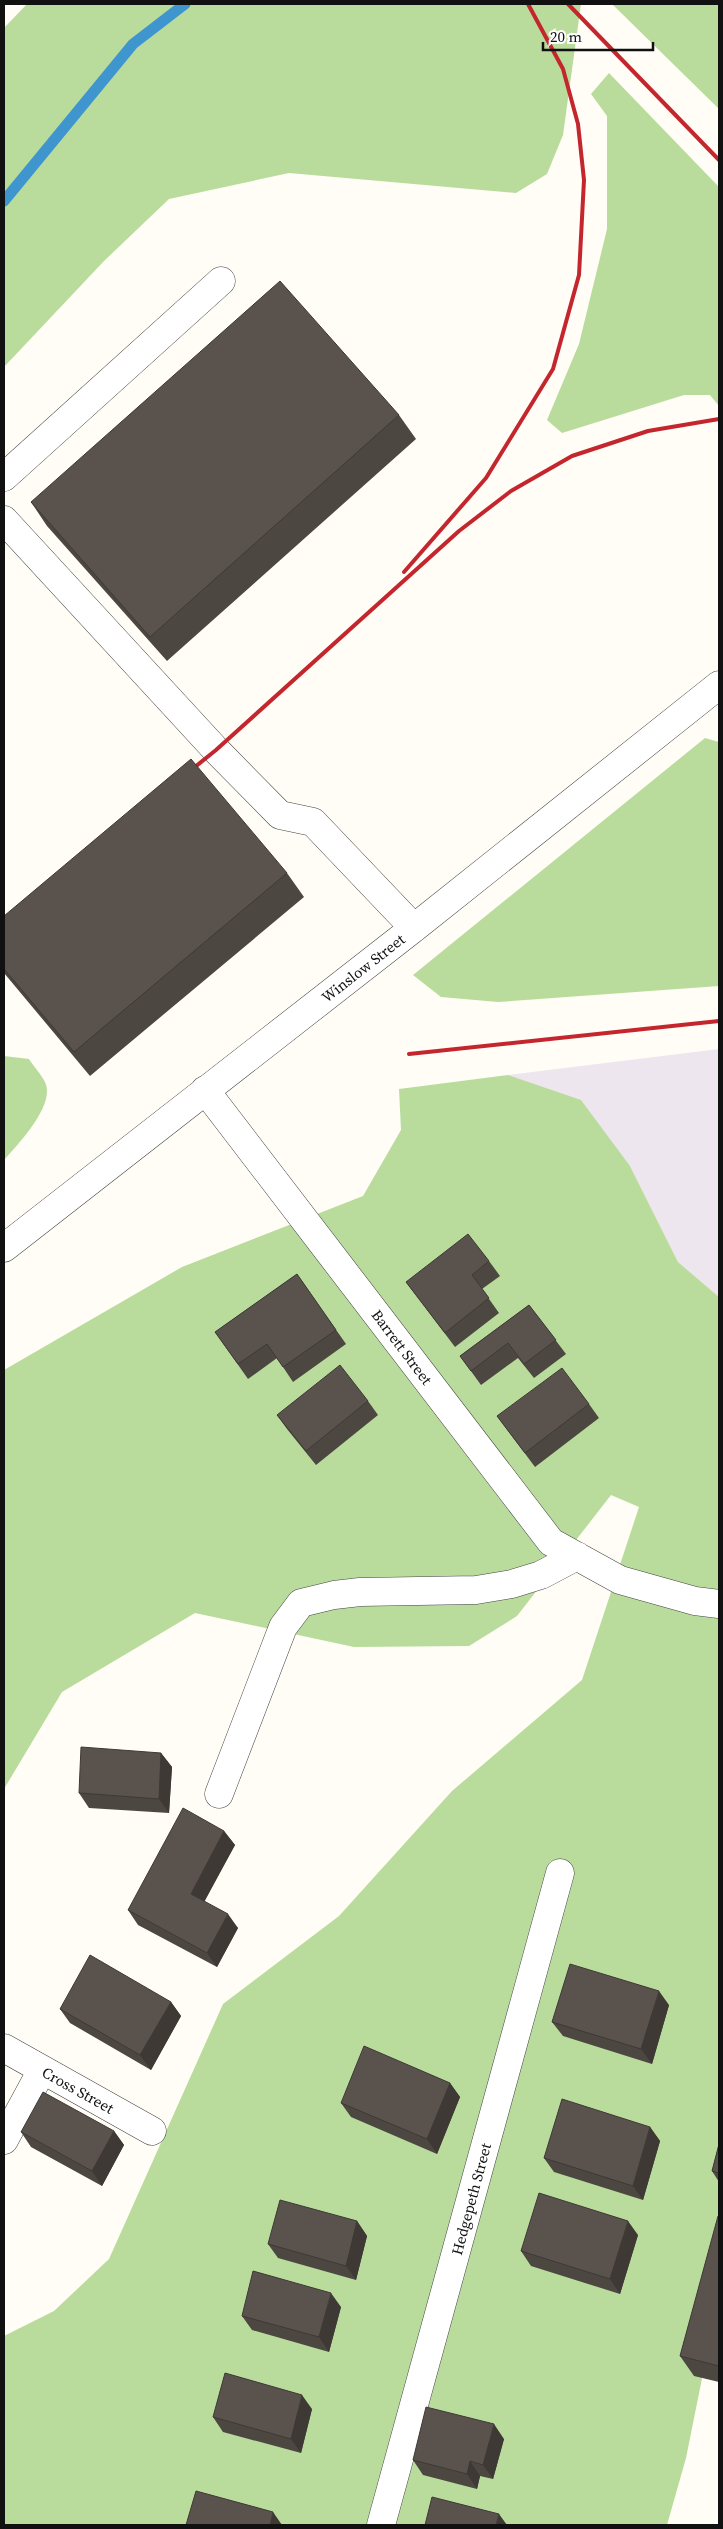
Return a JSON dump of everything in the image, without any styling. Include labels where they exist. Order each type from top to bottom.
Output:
[{"type":"street","points":[[4,477],[221,281]]},
{"type":"street","points":[[4,520],[216,750],[280,815],[313,822],[414,928]]},
{"type":"street","name":"Winslow Street","points":[[4,1248],[414,928],[719,685]]},
{"type":"street","name":"Barrett Street","points":[[205,1090],[551,1542],[620,1580],[695,1601],[719,1604]]},
{"type":"street","points":[[219,1794],[282,1627],[301,1603],[334,1595],[360,1592],[476,1590],[512,1584],[541,1575],[577,1556]]},
{"type":"street","name":"Hedgepeth Street","points":[[381,2525],[560,1873]]},
{"type":"street","name":"Cross Street","points":[[4,2048],[152,2131]]},
{"type":"street","points":[[4,2140],[42,2070]]},
{"type":"shaded area","points":[[719,1049],[719,1297],[678,1262],[630,1166],[508,1075]]},
{"type":"green space","points":[[27,4],[581,4],[563,135],[547,174],[516,193],[289,173],[169,199],[104,261],[4,367],[4,28]]},
{"type":"green space","points":[[612,4],[719,4],[719,109]]},
{"type":"green space","points":[[609,73],[719,187],[719,406],[710,395],[684,395],[562,433],[547,420],[579,344],[607,229],[607,116],[591,94]]},
{"type":"green space","points":[[705,738],[719,742],[719,986],[498,1002],[441,997],[413,975]]},
{"type":"green space","points":[[4,1056],[29,1059],[45,1082],[47,1091],[41,1113],[4,1160]]},
{"type":"green space","points":[[508,1075],[581,1100],[630,1166],[678,1262],[719,1297],[719,2294],[686,2458],[667,2525],[4,2525],[4,2336],[54,2311],[109,2259],[223,2004],[339,1916],[452,1791],[582,1680],[639,1507],[611,1495],[517,1616],[469,1646],[354,1647],[195,1613],[62,1692],[4,1789],[4,1370],[182,1267],[363,1196],[401,1130],[399,1089]]},
{"type":"building","points":[[280,281],[399,415],[150,637],[31,502]]},
{"type":"building","points":[[191,759],[287,873],[74,1052],[4,969],[4,916]]},
{"type":"building","points":[[468,1234],[489,1261],[472,1275],[489,1298],[445,1333],[406,1282]]},
{"type":"building","points":[[297,1274],[336,1330],[283,1367],[267,1344],[238,1364],[215,1332]]},
{"type":"building","points":[[529,1305],[556,1340],[524,1364],[508,1343],[471,1371],[460,1356]]},
{"type":"building","points":[[340,1365],[368,1401],[306,1451],[277,1415]]},
{"type":"building","points":[[562,1368],[589,1404],[525,1453],[497,1416]]},
{"type":"building","points":[[81,1747],[161,1753],[159,1799],[79,1793]]},
{"type":"building","points":[[183,1808],[224,1831],[191,1894],[228,1914],[207,1953],[128,1910]]},
{"type":"building","points":[[90,1955],[171,2002],[140,2055],[60,2009]]},
{"type":"building","points":[[570,1964],[659,1991],[641,2049],[552,2022]]},
{"type":"building","points":[[364,2046],[450,2083],[427,2139],[341,2103]]},
{"type":"building","points":[[43,2092],[114,2131],[92,2171],[21,2132]]},
{"type":"building","points":[[562,2099],[650,2127],[633,2186],[544,2158]]},
{"type":"building","points":[[719,2144],[719,2173],[712,2171]]},
{"type":"building","points":[[539,2193],[628,2221],[610,2279],[521,2251]]},
{"type":"building","points":[[280,2200],[357,2221],[346,2266],[268,2244]]},
{"type":"building","points":[[719,2216],[719,2366],[680,2356]]},
{"type":"building","points":[[253,2271],[331,2293],[319,2337],[242,2316]]},
{"type":"building","points":[[225,2373],[302,2395],[291,2439],[213,2417]]},
{"type":"building","points":[[426,2407],[494,2424],[483,2465],[470,2461],[467,2474],[413,2460]]},
{"type":"building","points":[[196,2491],[273,2512],[270,2525],[186,2525]]},
{"type":"building","points":[[432,2497],[499,2514],[496,2525],[425,2525]]},
{"type":"waterway","points":[[4,201],[133,44],[185,4]]},
{"type":"railway","points":[[404,572],[486,478],[553,369],[579,275],[584,180],[578,124],[563,69],[528,4]]},
{"type":"railway","points":[[568,4],[719,160]]},
{"type":"railway","points":[[185,775],[216,750],[459,531],[511,491],[572,456],[648,431],[719,419]]},
{"type":"railway","points":[[409,1054],[719,1021]]}]
